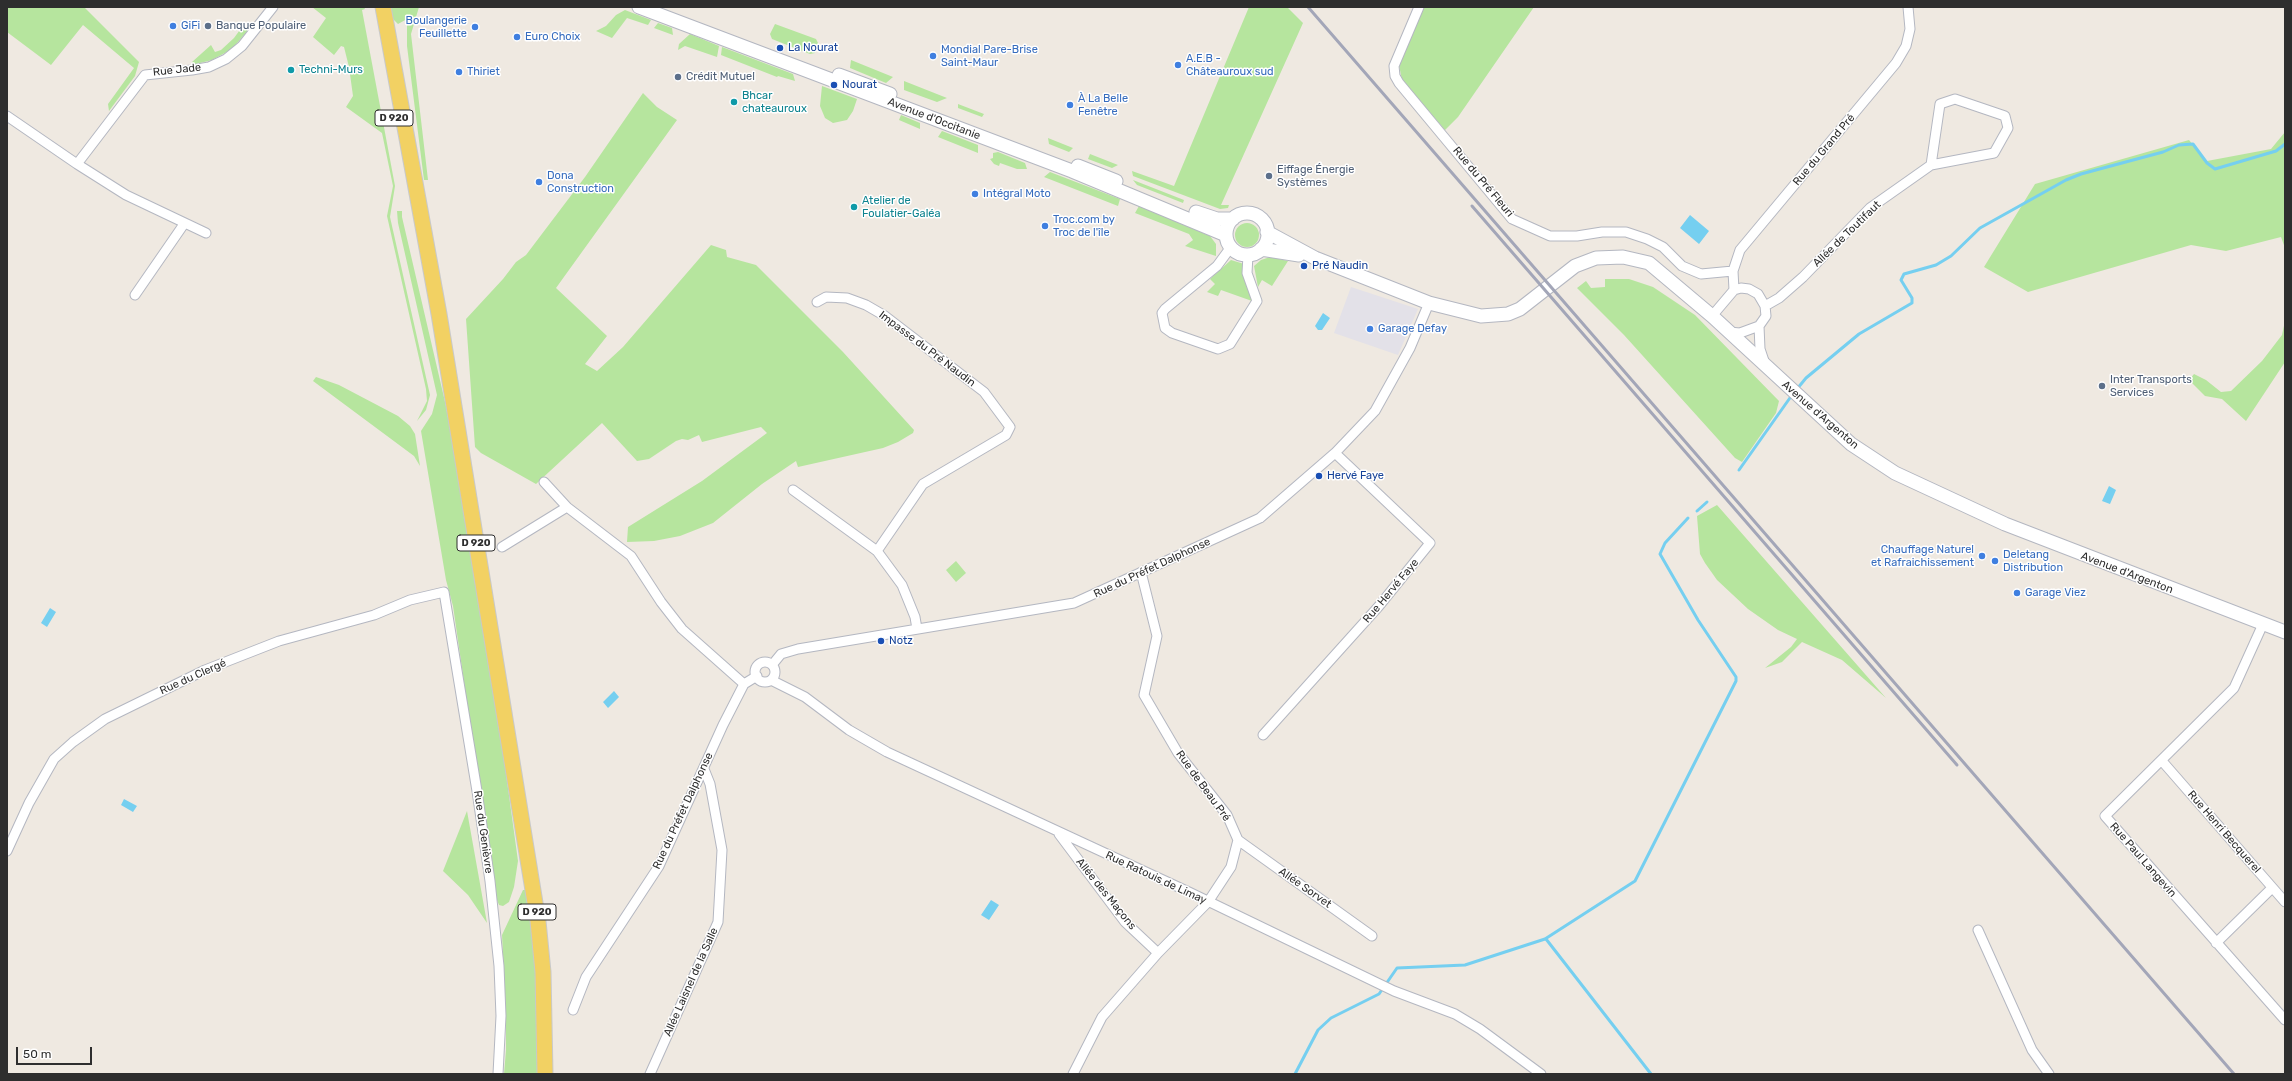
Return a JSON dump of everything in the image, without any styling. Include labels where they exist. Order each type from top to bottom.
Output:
[{"type":"main road","name":"D 920","points":[[373,7],[434,318],[441,335]]},
{"type":"main road","name":"D 920","points":[[383,7],[439,314],[441,335],[538,921],[543,972],[545,1074]]},
{"type":"main road","name":"Avenue d'Occitanie","points":[[639,7],[1072,172],[1196,221],[1226,235]]},
{"type":"main road","name":"Avenue d'Occitanie","points":[[659,7],[865,84],[1205,216],[1233,219],[1243,214],[1252,214],[1264,223],[1267,232],[1315,258],[1429,303]]},
{"type":"main road","points":[[1233,219],[1227,228],[1226,235],[1231,247],[1239,253],[1248,254],[1261,249],[1267,238],[1267,232]]},
{"type":"main road","name":"Avenue d'Occitanie","points":[[1261,249],[1315,258]]},
{"type":"main road","name":"Avenue d'Argenton","points":[[1429,303],[1481,316],[1508,314],[1537,297],[1574,266],[1596,258],[1623,257],[1649,263],[1712,316],[1766,368],[1851,444],[1895,473],[1917,485],[2005,524],[2285,632]]},
{"type":"street","name":"Rue Jade","points":[[77,164],[145,75],[209,67],[226,59],[242,46],[273,7]]},
{"type":"street","name":"Rue du Pré Fleuri","points":[[1419,7],[1394,66],[1395,76],[1398,83],[1512,219],[1550,236],[1577,236],[1602,232],[1626,232],[1647,239],[1663,247],[1682,266],[1701,274],[1732,271]]},
{"type":"street","name":"Rue du Grand Pré","points":[[1734,290],[1732,271],[1740,250],[1896,63],[1906,46],[1910,29],[1908,7]]},
{"type":"street","name":"Allée de Toutifaut","points":[[1765,306],[1779,298],[1803,277],[1870,208],[1931,165],[1994,153],[2008,128],[2005,116],[1955,99],[1940,104],[1931,165]]},
{"type":"street","points":[[7,116],[77,164],[126,195],[184,224],[206,233]]},
{"type":"street","points":[[135,295],[184,224]]},
{"type":"street","points":[[1231,247],[1217,266],[1165,309],[1162,313],[1165,328],[1172,333],[1218,349],[1230,344],[1257,301],[1247,273],[1248,254]]},
{"type":"street","points":[[1712,316],[1734,290],[1741,288],[1749,289],[1758,294],[1765,306],[1766,316],[1760,326],[1760,349],[1766,368]]},
{"type":"street","name":"Impasse du Pré Naudin","points":[[817,302],[826,297],[835,296],[866,305],[925,345],[988,397],[1010,427],[1009,432],[923,484],[877,551]]},
{"type":"street","name":"Rue du Préfet Dalphonse","points":[[772,665],[781,654],[798,648],[1074,603],[1260,518],[1335,453],[1375,410],[1410,348],[1429,303]]},
{"type":"street","points":[[1729,332],[1740,333],[1760,326]]},
{"type":"street","name":"Rue Hervé Faye","points":[[1263,735],[1379,606],[1430,543],[1335,453]]},
{"type":"street","points":[[544,482],[567,507],[631,556],[661,602],[682,629],[744,684],[756,676]]},
{"type":"street","points":[[793,490],[877,551],[902,585],[915,617],[917,629]]},
{"type":"street","points":[[502,547],[567,507]]},
{"type":"street","name":"Rue de Beau Pré","points":[[1141,572],[1157,636],[1144,696],[1178,752],[1227,815],[1238,840]]},
{"type":"street","name":"Rue du Clergé","points":[[7,851],[33,796],[54,759],[93,726],[199,673],[279,641],[374,615],[410,600],[444,592]]},
{"type":"street","name":"Rue du Genièvre","points":[[444,592],[477,791],[490,881],[499,966],[501,1009],[498,1074]]},
{"type":"street","name":"Rue Paul Langevin","points":[[2263,624],[2234,688],[2105,816],[2285,1020]]},
{"type":"street","points":[[761,663],[772,665],[775,674],[771,680],[765,682],[756,676],[756,669],[761,663]]},
{"type":"street","name":"Rue Ratouis de Limay","points":[[771,680],[804,697],[849,730],[887,752],[1394,991],[1455,1014],[1480,1029],[1541,1074]]},
{"type":"street","name":"Rue du Préfet Dalphonse","points":[[573,1010],[586,977],[659,866],[744,684]]},
{"type":"street","name":"Rue Henri Becquerel","points":[[2162,761],[2285,902]]},
{"type":"street","name":"Allée Laisnel de la Salle","points":[[650,1074],[718,922],[722,850],[710,784],[704,769]]},
{"type":"street","name":"Allée des Maçons","points":[[1058,832],[1125,922],[1158,953]]},
{"type":"street","points":[[1073,1074],[1102,1017],[1158,953],[1208,902],[1231,867],[1238,840]]},
{"type":"street","name":"Allée Sorvet","points":[[1238,840],[1372,936]]},
{"type":"street","points":[[2216,943],[2272,888]]},
{"type":"street","points":[[1978,930],[2032,1050],[2049,1074]]},
{"type":"shaded area","points":[[1351,287],[1418,309],[1398,355],[1334,333]]},
{"type":"green space","points":[[7,7],[84,7],[139,62],[135,76],[109,111],[108,104],[134,68],[83,25],[51,65],[7,32]]},
{"type":"green space","points":[[312,7],[364,7],[365,9],[362,10],[395,186],[390,217],[430,395],[426,410],[417,421],[427,401],[426,389],[387,216],[393,186],[382,133],[346,107],[353,96],[349,67],[344,47],[341,46],[334,55],[313,37],[326,18]]},
{"type":"green space","points":[[388,7],[419,7],[411,34],[428,180],[424,180],[407,46],[407,19],[398,24],[393,19]]},
{"type":"green space","points":[[1249,7],[1287,7],[1303,23],[1221,205],[1229,205],[1228,208],[1220,209],[1133,176],[1132,171],[1174,186]]},
{"type":"green space","points":[[1423,7],[1534,7],[1458,117],[1445,130],[1402,80],[1399,65]]},
{"type":"green space","points":[[625,10],[651,20],[648,25],[627,18],[612,38],[596,31],[606,26],[616,15]]},
{"type":"green space","points":[[245,23],[250,28],[232,49],[212,60],[192,65],[192,62],[211,45],[215,52],[221,50],[234,38]]},
{"type":"green space","points":[[658,23],[672,28],[673,35],[654,28]]},
{"type":"green space","points":[[775,24],[816,39],[818,43],[815,53],[810,54],[772,39],[770,34]]},
{"type":"green space","points":[[690,34],[719,46],[717,57],[685,46],[678,50],[679,44]]},
{"type":"green space","points":[[722,47],[793,74],[795,81],[777,77],[721,55]]},
{"type":"green space","points":[[851,60],[893,77],[886,83],[850,68]]},
{"type":"green space","points":[[904,81],[947,98],[937,102],[904,90]]},
{"type":"green space","points":[[822,86],[857,99],[853,111],[847,120],[833,123],[825,118],[820,106]]},
{"type":"green space","points":[[643,93],[657,107],[677,120],[556,288],[607,336],[585,364],[597,371],[623,347],[711,245],[726,250],[727,257],[756,265],[843,352],[914,430],[913,433],[898,442],[883,448],[798,467],[796,461],[762,484],[713,523],[680,536],[654,541],[627,542],[628,527],[702,481],[767,433],[761,427],[702,442],[699,435],[688,440],[682,439],[676,441],[649,459],[637,461],[602,423],[536,484],[481,453],[475,447],[466,319],[503,279],[516,262],[526,255],[585,177]]},
{"type":"green space","points":[[958,104],[984,114],[982,117],[958,108]]},
{"type":"green space","points":[[901,115],[920,123],[920,129],[899,120]]},
{"type":"green space","points":[[942,131],[978,145],[978,153],[938,137]]},
{"type":"green space","points":[[2285,132],[2285,248],[2281,237],[2226,251],[2191,245],[2028,292],[1984,267],[2035,184],[2189,140],[2207,161],[2271,149]]},
{"type":"green space","points":[[1048,138],[1073,148],[1069,152],[1049,144]]},
{"type":"green space","points":[[998,152],[1025,163],[1027,169],[1017,169],[1000,163],[999,166],[994,164],[990,159],[993,158],[993,153]]},
{"type":"green space","points":[[1090,154],[1118,165],[1112,168],[1088,159]]},
{"type":"green space","points":[[1050,172],[1120,199],[1118,206],[1044,177]]},
{"type":"green space","points":[[1133,180],[1184,200],[1183,203],[1137,185]]},
{"type":"green space","points":[[1139,206],[1210,236],[1216,244],[1216,256],[1185,246],[1193,240],[1189,234],[1135,213]]},
{"type":"green space","points":[[397,211],[402,211],[402,217],[446,406],[497,708],[518,861],[514,887],[509,902],[503,906],[499,905],[493,882],[453,606],[446,580],[421,431],[432,414],[437,395],[398,223]]},
{"type":"green space","points":[[1247,223],[1256,226],[1259,235],[1256,244],[1247,247],[1238,244],[1235,235],[1238,226]]},
{"type":"green space","points":[[1270,257],[1288,261],[1272,286],[1262,280],[1258,287],[1254,266],[1261,260]]},
{"type":"green space","points":[[1231,260],[1244,264],[1252,301],[1221,290],[1218,296],[1207,292],[1215,284],[1210,279]]},
{"type":"green space","points":[[1605,279],[1629,279],[1653,287],[1695,315],[1779,401],[1776,413],[1742,462],[1735,458],[1624,335],[1577,288],[1586,281],[1591,288],[1605,287]]},
{"type":"green space","points":[[2285,321],[2285,362],[2246,421],[2222,399],[2205,396],[2189,380],[2194,374],[2206,380],[2221,392],[2231,391],[2262,361],[2282,335]]},
{"type":"green space","points":[[316,377],[339,385],[398,416],[410,426],[415,434],[420,466],[414,456],[313,381]]},
{"type":"green space","points":[[1717,505],[1886,698],[1842,660],[1802,642],[1782,662],[1765,668],[1791,647],[1797,639],[1778,630],[1748,609],[1717,580],[1705,563],[1700,554],[1697,516]]},
{"type":"green space","points":[[956,561],[966,573],[956,582],[946,570]]},
{"type":"green space","points":[[467,811],[487,923],[468,895],[443,871]]},
{"type":"green space","points":[[523,890],[527,890],[537,968],[539,1074],[504,1074],[506,1050],[506,1013],[502,935]]},
{"type":"water","points":[[1690,215],[1709,231],[1699,244],[1680,228]]},
{"type":"water","points":[[1323,313],[1330,318],[1322,330],[1318,330],[1315,326]]},
{"type":"water","points":[[2109,486],[2116,490],[2110,504],[2102,501]]},
{"type":"water","points":[[50,608],[56,612],[47,627],[41,623]]},
{"type":"water","points":[[614,691],[619,697],[608,708],[603,702]]},
{"type":"water","points":[[124,799],[137,806],[133,812],[121,805]]},
{"type":"water","points":[[991,900],[999,905],[989,920],[981,915]]},
{"type":"waterway","points":[[1797,389],[1806,378],[1859,334],[1912,303],[1912,298],[1901,280],[1904,274],[1936,265],[1951,256],[1980,228],[2066,180],[2081,174],[2163,152],[2179,145],[2193,144],[2207,163],[2215,169],[2276,151],[2285,144]]},
{"type":"waterway","points":[[1739,470],[1792,395]]},
{"type":"waterway","points":[[1697,511],[1707,502]]},
{"type":"waterway","points":[[1295,1074],[1318,1030],[1331,1018],[1379,994],[1397,968],[1465,965],[1545,939],[1635,881],[1736,681],[1736,677],[1698,620],[1660,554],[1665,543],[1688,518]]},
{"type":"waterway","points":[[1546,939],[1651,1074]]},
{"type":"railway","points":[[1308,7],[2234,1074]]},
{"type":"railway","points":[[1472,206],[1957,765]]},
{"type":"place","name":"GiFi","points":[[173,26]]},
{"type":"place","name":"Banque Populaire","points":[[208,26]]},
{"type":"place","name":"Boulangerie Feuillette","points":[[475,27]]},
{"type":"place","name":"Euro Choix","points":[[517,37]]},
{"type":"place","name":"La Nourat","points":[[780,48]]},
{"type":"place","name":"Mondial Pare-Brise Saint-Maur","points":[[933,56]]},
{"type":"place","name":"A.E.B - Châteauroux sud","points":[[1178,65]]},
{"type":"place","name":"Techni-Murs","points":[[291,70]]},
{"type":"place","name":"Thiriet","points":[[459,72]]},
{"type":"place","name":"Crédit Mutuel","points":[[678,77]]},
{"type":"place","name":"Nourat","points":[[834,85]]},
{"type":"place","name":"Bhcar chateauroux","points":[[734,102]]},
{"type":"place","name":"À La Belle Fenêtre","points":[[1070,105]]},
{"type":"place","name":"Eiffage Énergie Systèmes","points":[[1269,176]]},
{"type":"place","name":"Dona Construction","points":[[539,182]]},
{"type":"place","name":"Intégral Moto","points":[[975,194]]},
{"type":"place","name":"Atelier de Foulatier-Galéa","points":[[854,207]]},
{"type":"place","name":"Troc.com by Troc de l'île","points":[[1045,226]]},
{"type":"place","name":"Pré Naudin","points":[[1304,266]]},
{"type":"place","name":"Garage Defay","points":[[1370,329]]},
{"type":"place","name":"Inter Transports Services","points":[[2102,386]]},
{"type":"place","name":"Hervé Faye","points":[[1319,476]]},
{"type":"place","name":"Chauffage Naturel et Rafraichissement","points":[[1982,556]]},
{"type":"place","name":"Deletang Distribution","points":[[1995,561]]},
{"type":"place","name":"Garage Viez","points":[[2017,593]]},
{"type":"place","name":"Notz","points":[[881,641]]}]
